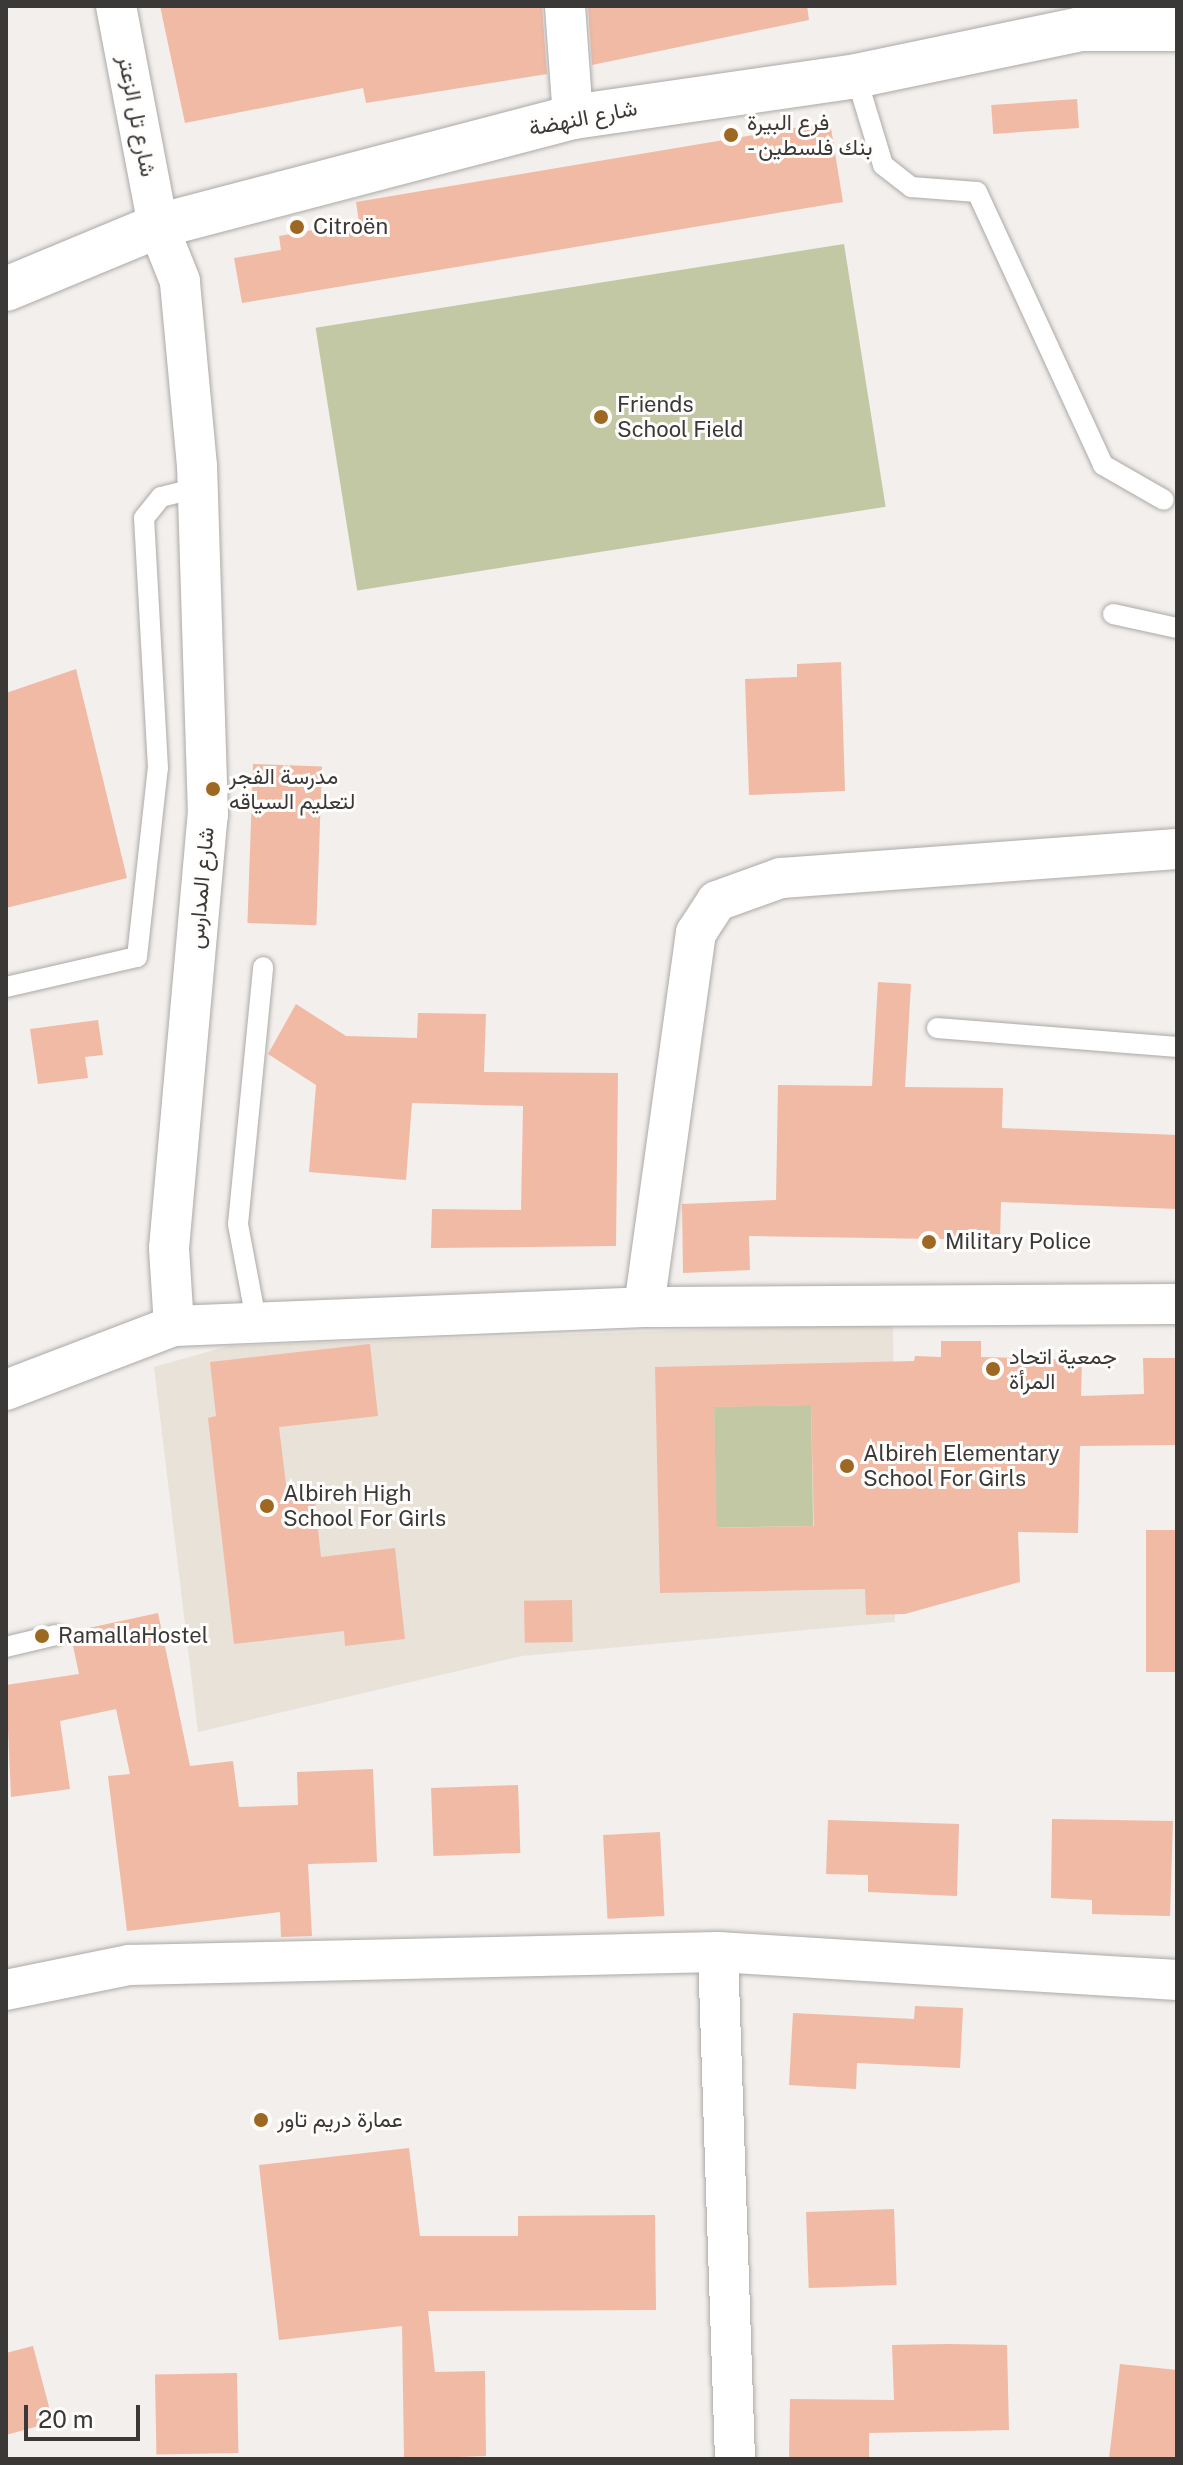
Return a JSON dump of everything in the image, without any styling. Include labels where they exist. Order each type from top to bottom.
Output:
[{"type":"main road","name":"شارع النهضة","points":[[6,289],[158,226],[573,117],[856,76],[1078,17],[1177,29]]},
{"type":"street","name":"شارع تل الزعتر","points":[[116,6],[158,226]]},
{"type":"street","points":[[565,6],[573,117]]},
{"type":"street","name":"شارع المدارس","points":[[158,226],[180,281],[197,488],[208,815],[169,1248],[174,1326]]},
{"type":"street","points":[[644,1307],[696,933],[717,901],[781,878],[1177,849]]},
{"type":"street","points":[[6,1390],[174,1326],[644,1307],[1177,1304]]},
{"type":"street","points":[[6,1990],[129,1965],[718,1952],[1177,1980]]},
{"type":"street","points":[[718,1952],[735,2459]]},
{"type":"lane","points":[[856,76],[883,165],[911,187],[977,192],[1103,465],[1164,500]]},
{"type":"lane","points":[[6,987],[137,957],[158,768],[144,518],[161,497],[197,488]]},
{"type":"lane","points":[[1113,614],[1177,628]]},
{"type":"lane","points":[[257,1325],[238,1224],[263,967]]},
{"type":"lane","points":[[937,1028],[1177,1047]]},
{"type":"lane","points":[[6,1647],[56,1635]]},
{"type":"shaded area","points":[[893,1323],[895,1622],[522,1656],[198,1732],[154,1367],[228,1346]]},
{"type":"green space","name":"Friends School Field","points":[[844,244],[886,507],[357,590],[316,328]]},
{"type":"green space","points":[[811,1405],[813,1526],[716,1528],[714,1407]]},
{"type":"building","points":[[160,6],[542,6],[547,74],[366,103],[363,88],[185,123]]},
{"type":"building","points":[[588,6],[807,6],[809,20],[592,65]]},
{"type":"building","points":[[1077,99],[1079,128],[993,134],[991,105]]},
{"type":"building","points":[[830,122],[843,202],[242,303],[234,258],[281,250],[279,236],[359,222],[356,202]]},
{"type":"building","points":[[841,662],[845,791],[749,795],[745,679],[797,677],[797,664]]},
{"type":"building","points":[[76,669],[127,878],[6,908],[6,693]]},
{"type":"building","points":[[253,764],[322,766],[316,925],[247,923]]},
{"type":"building","points":[[878,982],[911,984],[905,1087],[1003,1088],[1002,1128],[1177,1135],[1177,1209],[1001,1202],[1000,1240],[749,1236],[750,1270],[683,1273],[682,1204],[776,1200],[778,1085],[872,1086]]},
{"type":"building","points":[[296,1004],[346,1036],[417,1038],[418,1013],[486,1014],[484,1072],[618,1073],[616,1246],[431,1248],[432,1209],[521,1210],[523,1106],[412,1103],[406,1180],[309,1172],[316,1085],[268,1054]]},
{"type":"building","points":[[98,1020],[103,1055],[85,1057],[88,1078],[38,1084],[30,1029]]},
{"type":"building","points":[[941,1341],[981,1341],[981,1357],[1082,1360],[1081,1396],[1144,1394],[1143,1358],[1177,1358],[1177,1445],[1080,1446],[1078,1533],[1018,1532],[1020,1582],[905,1614],[866,1615],[865,1589],[660,1593],[655,1367],[914,1361],[915,1356],[941,1357]],"holes":[[[811,1405],[814,1526],[717,1528],[714,1407]]]},
{"type":"building","name":"Albireh High School For Girls","points":[[370,1344],[378,1416],[279,1427],[287,1493],[314,1491],[321,1557],[395,1548],[405,1639],[345,1646],[344,1631],[234,1644],[208,1418],[216,1416],[210,1362]]},
{"type":"building","points":[[1146,1530],[1177,1530],[1177,1672],[1146,1672]]},
{"type":"building","points":[[572,1600],[573,1642],[525,1643],[524,1601]]},
{"type":"building","points":[[158,1613],[190,1766],[233,1761],[239,1807],[298,1805],[297,1772],[373,1769],[377,1862],[308,1864],[312,1936],[281,1937],[280,1912],[127,1931],[108,1776],[130,1774],[116,1709],[60,1721],[70,1789],[11,1797],[6,1685],[79,1674],[70,1632]]},
{"type":"building","points":[[518,1785],[520,1853],[433,1856],[431,1788]]},
{"type":"building","points":[[1052,1819],[1173,1821],[1170,1916],[1092,1914],[1092,1900],[1051,1898]]},
{"type":"building","points":[[828,1820],[959,1824],[957,1896],[868,1892],[868,1875],[826,1874]]},
{"type":"building","points":[[660,1832],[664,1916],[607,1919],[603,1835]]},
{"type":"building","points":[[915,2006],[963,2008],[960,2068],[857,2063],[856,2089],[789,2085],[793,2013],[914,2019]]},
{"type":"building","points":[[409,2148],[420,2236],[518,2236],[518,2216],[655,2215],[656,2310],[428,2311],[435,2372],[485,2371],[486,2456],[404,2459],[402,2326],[279,2340],[259,2165]]},
{"type":"building","points":[[894,2209],[897,2285],[809,2288],[806,2212]]},
{"type":"building","points":[[892,2345],[1007,2345],[1009,2430],[869,2433],[869,2459],[789,2459],[790,2399],[894,2400]]},
{"type":"building","points":[[33,2346],[53,2422],[6,2435],[6,2353]]},
{"type":"building","points":[[1120,2364],[1177,2370],[1177,2459],[1109,2459]]},
{"type":"building","points":[[237,2373],[238,2453],[156,2454],[155,2374]]},
{"type":"place","name":"فرع البيرة - بنك فلسطين","points":[[731,135]]},
{"type":"place","name":"Citroën","points":[[297,227]]},
{"type":"place","name":"Friends School Field","points":[[601,417]]},
{"type":"place","name":"مدرسة الفجر لتعليم السياقه","points":[[213,789]]},
{"type":"place","name":"Military Police","points":[[929,1242]]},
{"type":"place","name":"جمعية اتحاد المرأة","points":[[993,1369]]},
{"type":"place","name":"Albireh Elementary School For Girls","points":[[847,1466]]},
{"type":"place","name":"Albireh High School For Girls","points":[[267,1506]]},
{"type":"place","name":"RamallaHostel","points":[[42,1636]]},
{"type":"place","name":"عمارة دريم تاور","points":[[261,2120]]}]
